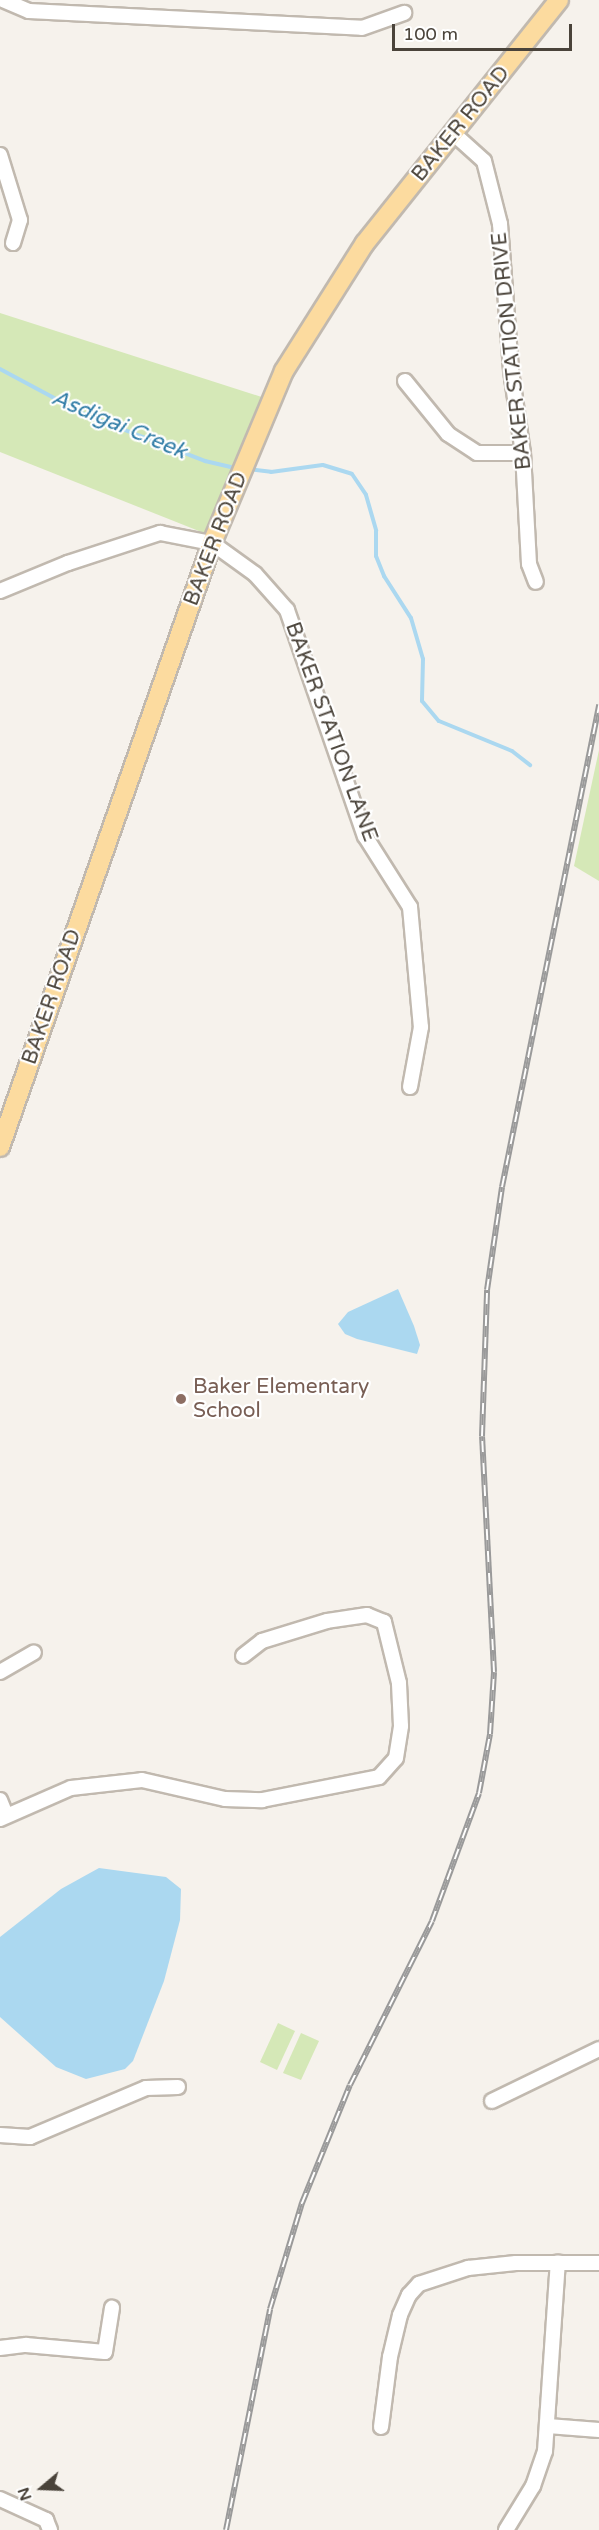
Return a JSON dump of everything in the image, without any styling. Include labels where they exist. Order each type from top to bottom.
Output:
[{"type":"main road","name":"BAKER ROAD","points":[[0,1147],[212,543],[284,371],[344,271],[560,0]]},
{"type":"street","points":[[3,0],[28,11],[362,28],[404,14]]},
{"type":"street","name":"BAKER STATION DRIVE","points":[[454,134],[484,161],[491,180],[500,225],[511,371],[523,453],[529,564],[536,582]]},
{"type":"street","points":[[0,155],[20,220],[13,243]]},
{"type":"street","points":[[405,381],[448,434],[477,453],[523,453]]},
{"type":"street","points":[[0,591],[68,563],[160,533],[212,543]]},
{"type":"street","name":"BAKER STATION LANE","points":[[212,543],[255,574],[287,610],[365,836],[410,907],[418,966],[421,1027],[410,1087]]},
{"type":"street","points":[[0,1800],[3,1817],[71,1788],[142,1780],[225,1799],[262,1800],[379,1777],[396,1758],[401,1726],[399,1683],[384,1622],[367,1615],[327,1621],[262,1641],[243,1656]]},
{"type":"street","points":[[0,1672],[34,1652]]},
{"type":"street","points":[[492,2101],[599,2049]]},
{"type":"street","points":[[0,2135],[30,2137],[146,2088],[178,2087]]},
{"type":"street","points":[[506,2530],[533,2486],[545,2451],[558,2262]]},
{"type":"street","points":[[381,2427],[390,2357],[400,2314],[409,2295],[419,2284],[468,2268],[558,2262],[599,2263]]},
{"type":"street","points":[[0,2348],[26,2345],[105,2352],[112,2308]]},
{"type":"street","points":[[548,2426],[599,2430]]},
{"type":"street","points":[[0,2499],[46,2520],[50,2530]]},
{"type":"green space","points":[[0,313],[271,400],[214,537],[0,452]]},
{"type":"green space","points":[[599,750],[599,881],[574,866]]},
{"type":"green space","points":[[278,2023],[295,2031],[277,2070],[260,2062]]},
{"type":"green space","points":[[301,2033],[319,2041],[301,2080],[283,2073]]},
{"type":"water","points":[[398,1289],[420,1345],[417,1354],[345,1334],[338,1324],[348,1312]]},
{"type":"water","points":[[99,1868],[166,1877],[181,1889],[180,1920],[164,1981],[133,2061],[125,2069],[86,2079],[56,2067],[0,2017],[0,1937],[61,1889]]},
{"type":"waterway","name":"Asdigai Creek","points":[[0,369],[86,415],[205,461],[236,468]]},
{"type":"waterway","name":"Asdigai Creek","points":[[248,469],[271,472],[323,465],[352,474],[366,495],[376,531],[376,556],[384,576],[411,618],[423,659],[422,701],[439,721],[512,751],[530,765]]},
{"type":"railway","points":[[226,2530],[270,2309],[302,2203],[350,2085],[432,1921],[479,1793],[490,1734],[494,1672],[482,1436],[487,1290],[502,1187],[599,705]]},
{"type":"place","name":"Baker Elementary School","points":[[181,1399]]}]
